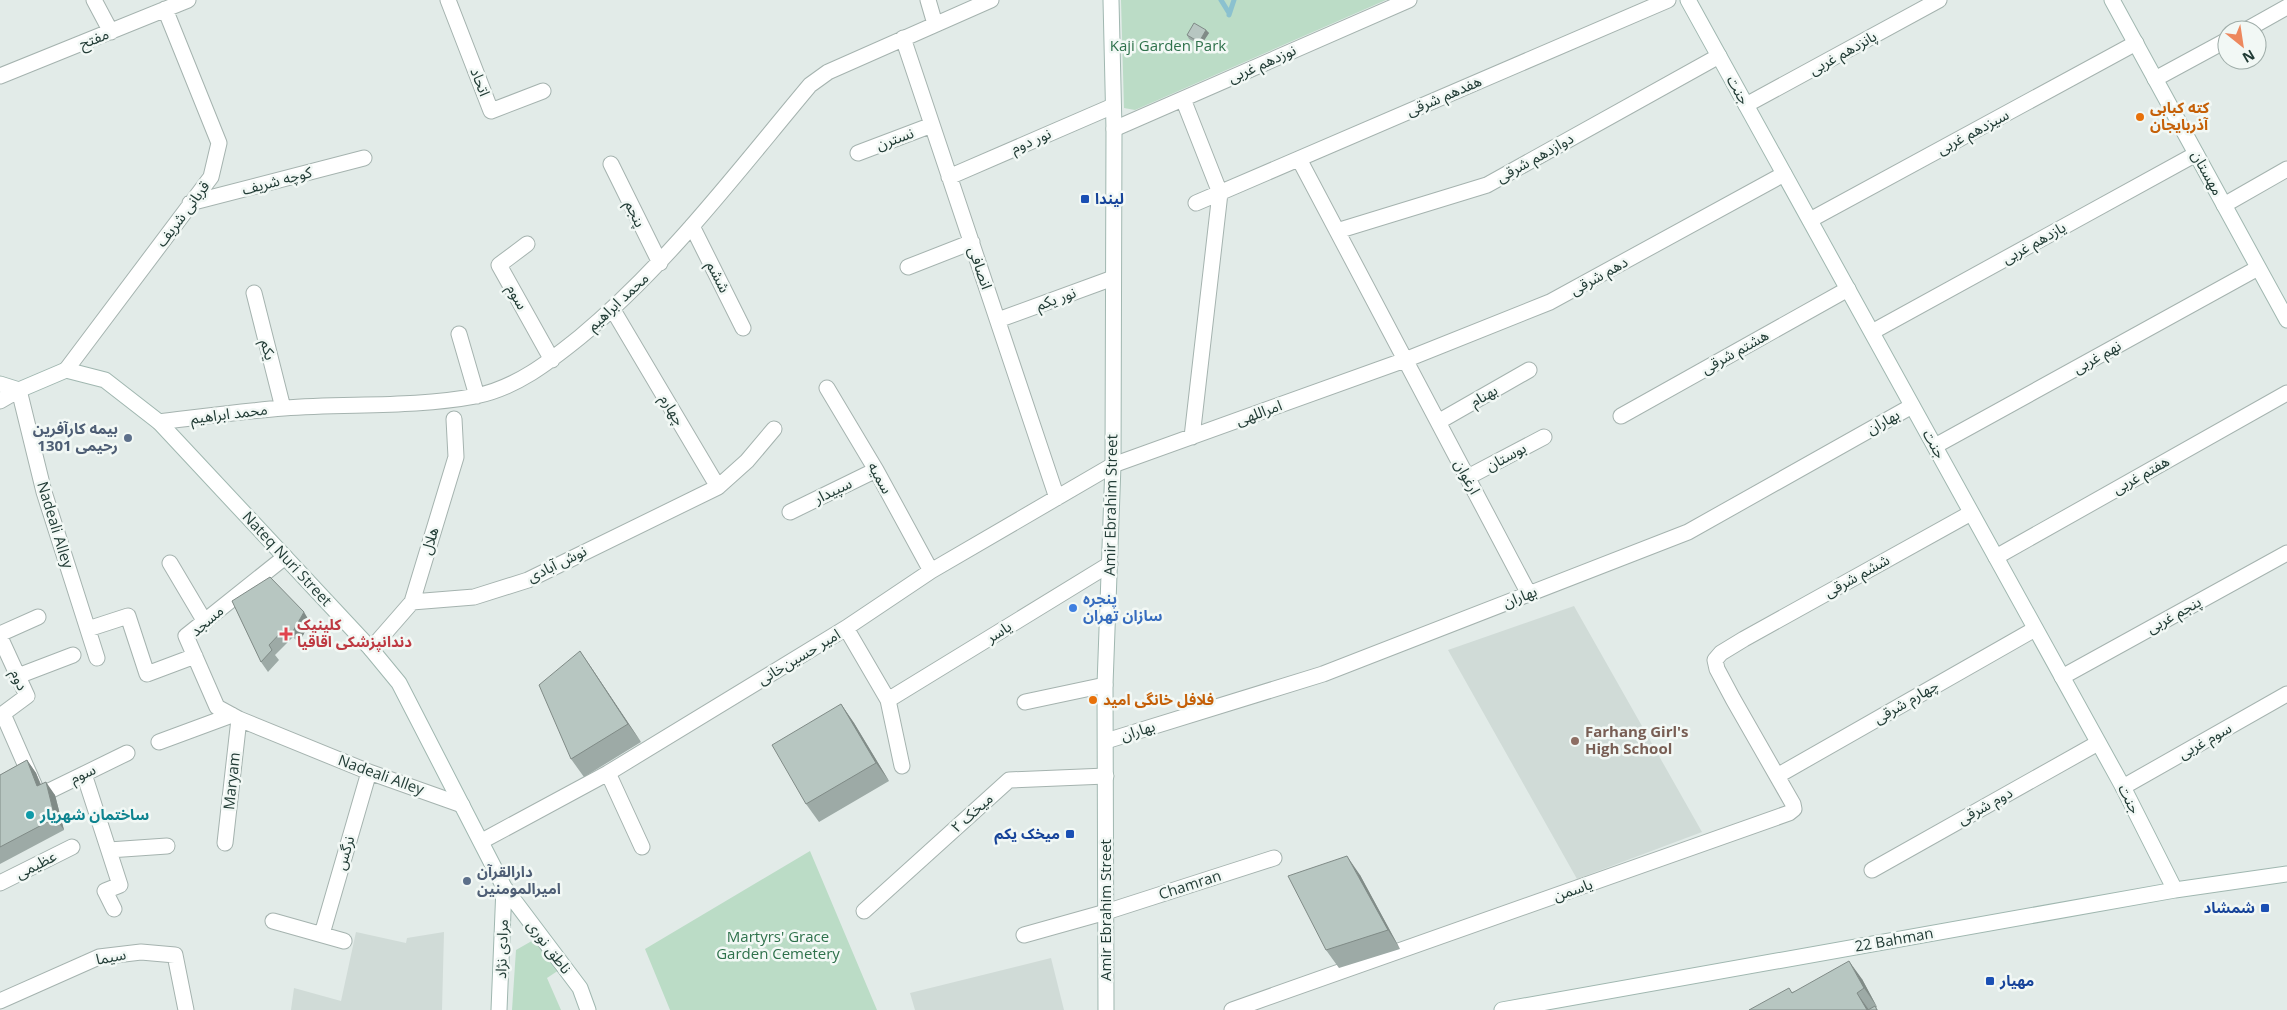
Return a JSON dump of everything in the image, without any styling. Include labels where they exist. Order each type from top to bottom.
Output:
[{"type":"street","points":[[94,0],[110,32]]},
{"type":"street","name":"مفتح","points":[[0,76],[188,0]]},
{"type":"street","name":"اتحاد","points":[[448,0],[491,112],[543,92]]},
{"type":"street","points":[[928,0],[935,24]]},
{"type":"street","name":"محمد ابراهیم","points":[[159,422],[283,408],[430,402],[477,396],[514,384],[552,360],[613,310],[660,263],[810,85],[828,72],[991,0]]},
{"type":"street","name":"Amir Ebrahim Street","points":[[1106,1010],[1105,685],[1110,564],[1114,278],[1114,128],[1111,0]]},
{"type":"street","name":"نوزدهم غربی","points":[[1114,128],[1409,0]]},
{"type":"street","name":"هفدهم شرقی","points":[[1196,203],[1668,0]]},
{"type":"street","name":"جنت","points":[[1688,0],[2123,787],[2175,890]]},
{"type":"street","name":"پانزدهم غربی","points":[[1746,105],[1939,0]]},
{"type":"street","name":"مهستان","points":[[2112,0],[2287,320]]},
{"type":"street","points":[[2264,20],[2287,7]]},
{"type":"street","name":"قربانی شریف","points":[[66,370],[211,177],[219,143],[165,10]]},
{"type":"street","name":"انصافی","points":[[903,38],[1058,498]]},
{"type":"street","name":"سیزدهم غربی","points":[[1810,220],[2136,44]]},
{"type":"street","points":[[2155,79],[2217,45]]},
{"type":"street","name":"دوازدهم شرقی","points":[[1337,231],[1487,185],[1720,56]]},
{"type":"street","points":[[1182,99],[1220,193],[1192,437]]},
{"type":"street","name":"نور دوم","points":[[949,177],[1113,106]]},
{"type":"street","name":"نسترن","points":[[858,153],[932,125]]},
{"type":"street","name":"یازدهم غربی","points":[[1872,332],[2196,154]]},
{"type":"street","name":"کوچه شریف","points":[[190,203],[364,158]]},
{"type":"street","name":"ارغوان","points":[[1299,159],[1529,594]]},
{"type":"street","name":"پنجم","points":[[610,164],[660,263]]},
{"type":"street","points":[[2224,205],[2287,169]]},
{"type":"street","name":"دهم شرقی","points":[[1405,360],[1550,302],[1784,174]]},
{"type":"street","name":"ششم","points":[[692,226],[744,328]]},
{"type":"street","points":[[908,267],[972,242]]},
{"type":"street","name":"سوم","points":[[527,244],[499,264],[552,360]]},
{"type":"street","name":"نهم غربی","points":[[1935,446],[2258,268]]},
{"type":"street","name":"نور یکم","points":[[998,320],[1114,278]]},
{"type":"street","name":"هشتم شرقی","points":[[1621,416],[1848,289]]},
{"type":"street","name":"یکم","points":[[254,293],[283,408]]},
{"type":"street","name":"چهارم","points":[[613,310],[718,487]]},
{"type":"street","points":[[459,334],[477,396]]},
{"type":"street","name":"امراللهی","points":[[1112,465],[1405,360]]},
{"type":"street","points":[[0,402],[18,390],[66,370]]},
{"type":"street","name":"Nateq Nuri Street","points":[[66,370],[105,380],[159,422],[371,648],[400,683],[504,887]]},
{"type":"street","name":"بهنام","points":[[1438,422],[1529,370]]},
{"type":"street","points":[[0,384],[18,390]]},
{"type":"street","name":"سمیه","points":[[827,388],[876,470],[931,571]]},
{"type":"street","name":"Nadeali Alley","points":[[18,390],[44,492],[97,658]]},
{"type":"street","name":"هفتم غربی","points":[[1996,557],[2287,393]]},
{"type":"street","name":"بهاران","points":[[1106,741],[1323,674],[1688,532],[1912,406]]},
{"type":"street","name":"هلال","points":[[371,648],[412,602],[456,456],[454,419]]},
{"type":"street","points":[[718,487],[747,461],[774,429]]},
{"type":"street","name":"بوستان","points":[[1468,477],[1544,437]]},
{"type":"street","name":"امیر حسین‌خانی","points":[[482,841],[608,773],[846,628],[931,571],[1112,465]]},
{"type":"street","name":"سپیدار","points":[[790,512],[876,470]]},
{"type":"street","name":"نوش آبادی","points":[[412,602],[474,597],[528,580],[718,487]]},
{"type":"street","name":"ششم شرقی","points":[[1733,699],[1717,669],[1715,660],[1721,653],[1971,513]]},
{"type":"street","name":"پنجم غربی","points":[[2062,677],[2287,553]]},
{"type":"street","name":"مسجد","points":[[217,707],[186,636],[285,557]]},
{"type":"street","points":[[170,563],[204,622]]},
{"type":"street","name":"یاسر","points":[[888,700],[1110,564]]},
{"type":"street","points":[[88,629],[128,616],[147,674],[195,656]]},
{"type":"street","points":[[0,636],[38,617]]},
{"type":"street","points":[[846,628],[888,700],[902,766]]},
{"type":"street","name":"چهارم شرقی","points":[[1777,776],[2035,629]]},
{"type":"street","name":"دوم","points":[[0,636],[27,696],[1,715]]},
{"type":"street","points":[[18,676],[73,655]]},
{"type":"street","points":[[1025,702],[1105,685]]},
{"type":"street","name":"سوم غربی","points":[[2123,787],[2287,694]]},
{"type":"street","name":"یاسمن","points":[[1232,1010],[1789,813],[1794,809],[1792,804],[1733,699]]},
{"type":"street","name":"Nadeali Alley","points":[[217,707],[235,717],[369,772],[462,805]]},
{"type":"street","name":"سوم","points":[[1,715],[38,796],[127,753]]},
{"type":"street","points":[[159,742],[235,717]]},
{"type":"street","name":"Maryam","points":[[226,843],[235,717]]},
{"type":"street","name":"دوم شرقی","points":[[1872,870],[2098,743]]},
{"type":"street","name":"نرگس","points":[[322,934],[369,772]]},
{"type":"street","points":[[608,773],[642,847]]},
{"type":"street","points":[[84,774],[120,885],[105,891],[114,910]]},
{"type":"street","name":"میخک ۲","points":[[864,911],[1009,780],[1106,776]]},
{"type":"street","points":[[109,850],[167,846]]},
{"type":"street","name":"عظیمی","points":[[0,883],[72,847]]},
{"type":"street","name":"Chamran","points":[[1024,934],[1106,912],[1274,858]]},
{"type":"street","name":"22 Bahman","points":[[1502,1010],[2175,890],[2287,874]]},
{"type":"street","name":"مرادی نژاد","points":[[499,1010],[504,887]]},
{"type":"street","name":"ناطق نوری","points":[[504,887],[580,988],[588,1010]]},
{"type":"street","points":[[273,921],[344,941]]},
{"type":"street","name":"سیما","points":[[0,1001],[99,957],[141,952],[175,955],[186,1010]]},
{"type":"shaded area","name":"Farhang Girl's High School","points":[[1574,606],[1702,832],[1577,879],[1448,650]]},
{"type":"shaded area","points":[[356,932],[406,943],[407,938],[444,932],[442,1010],[291,1010],[294,988],[341,1001]]},
{"type":"shaded area","points":[[1051,958],[1064,1010],[915,1010],[910,993]]},
{"type":"green space","name":"Kaji Garden Park","points":[[1121,0],[1386,0],[1135,110],[1124,108]]},
{"type":"green space","name":"Martyrs' Grace Garden Cemetery","points":[[810,851],[877,1010],[670,1010],[645,949]]},
{"type":"green space","points":[[537,938],[559,970],[547,978],[561,1010],[512,1010],[516,950]]},
{"type":"building","points":[[1194,23],[1206,30],[1199,42],[1187,35]]},
{"type":"building","points":[[270,577],[304,612],[292,633],[286,627],[269,645],[272,650],[261,662],[232,601]]},
{"type":"building","points":[[580,651],[628,724],[571,759],[539,685]]},
{"type":"building","points":[[841,704],[876,763],[806,804],[772,745]]},
{"type":"building","name":"ساختمان شهریار","points":[[27,760],[37,786],[46,782],[55,818],[0,847],[0,775]]},
{"type":"building","points":[[1347,856],[1388,930],[1326,950],[1288,876]]},
{"type":"building","points":[[1849,961],[1864,988],[1857,993],[1867,1010],[1749,1010],[1789,988],[1792,993]]},
{"type":"building","points":[[1875,1006],[1877,1010],[1868,1010]]},
{"type":"waterway","points":[[1221,0],[1229,13]]},
{"type":"waterway","points":[[1229,15],[1234,0]]},
{"type":"place","name":"کته کبابی آذربایجان","points":[[2140,117]]},
{"type":"place","name":"لیندا","points":[[1085,199]]},
{"type":"place","name":"بیمه کارآفرین 1301 رحیمی","points":[[128,438]]},
{"type":"place","name":"پنجره سازان تهران","points":[[1073,608]]},
{"type":"place","name":"کلینیک دندانپزشکی اقاقیا","points":[[286,634]]},
{"type":"place","name":"فلافل خانگی امید","points":[[1093,700]]},
{"type":"place","name":"Farhang Girl's High School","points":[[1575,741]]},
{"type":"place","name":"ساختمان شهریار","points":[[30,815]]},
{"type":"place","name":"میخک یکم","points":[[1070,834]]},
{"type":"place","name":"دارالقرآن امیرالمومنین","points":[[467,881]]},
{"type":"place","name":"شمشاد","points":[[2265,908]]},
{"type":"place","name":"مهیار","points":[[1990,981]]}]
